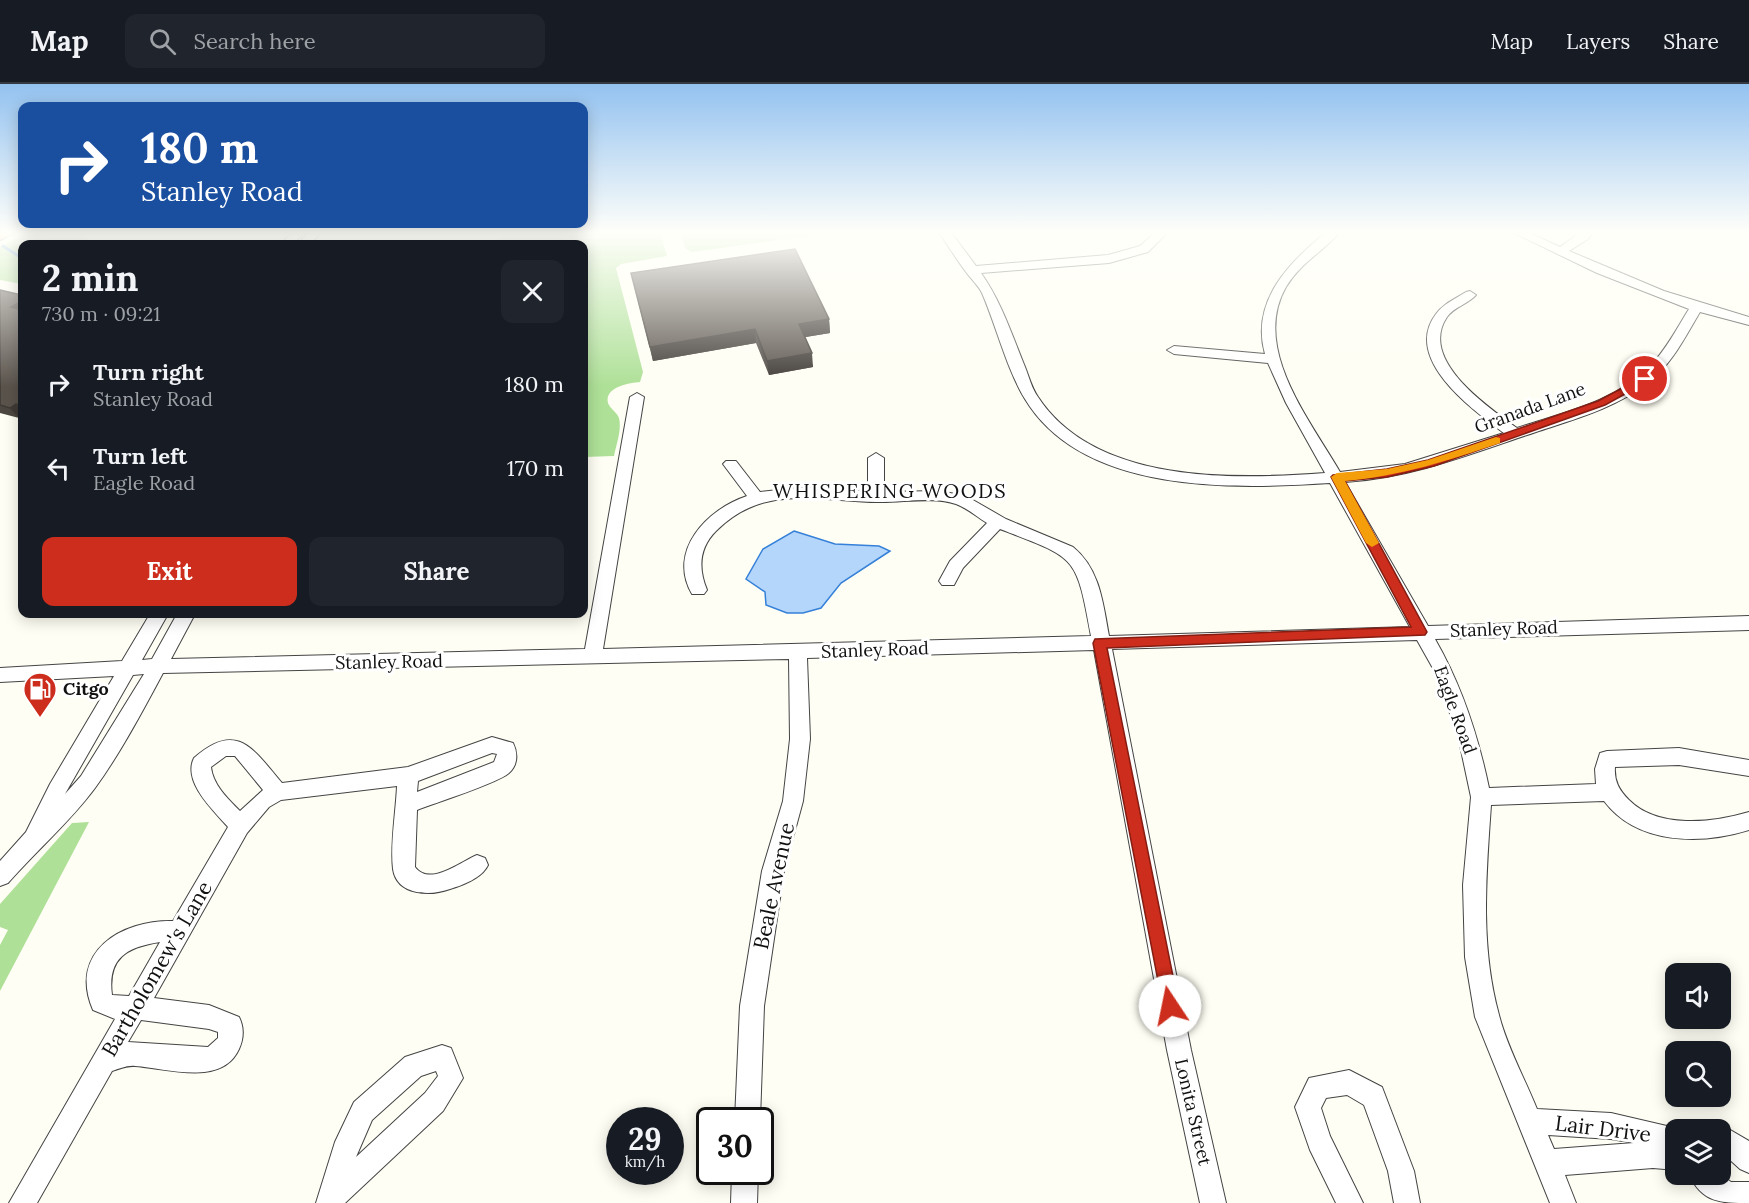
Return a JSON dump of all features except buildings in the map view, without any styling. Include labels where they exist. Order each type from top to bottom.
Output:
[{"type":"street","name":"Granada Lane","points":[[982,283],[987,290],[1031,398],[1042,414],[1083,445],[1111,459],[1138,468],[1188,479],[1259,483],[1387,473],[1430,464],[1601,403],[1645,379],[1662,362],[1696,308]]},
{"type":"street","name":"Eagle Road","points":[[1282,283],[1268,332],[1274,359],[1293,403],[1337,477],[1420,632],[1444,671],[1464,725],[1481,797],[1474,885],[1476,957],[1486,1017],[1563,1203]]},
{"type":"street","points":[[1637,283],[1696,308],[1749,321]]},
{"type":"street","points":[[1470,295],[1441,315],[1434,330],[1433,348],[1441,366],[1455,384],[1515,434]]},
{"type":"street","points":[[1174,350],[1274,359]]},
{"type":"street","points":[[593,656],[637,397]]},
{"type":"street","points":[[876,458],[876,497]]},
{"type":"street","points":[[731,464],[756,497]]},
{"type":"street","name":"Lonita Street","points":[[698,590],[691,572],[693,553],[699,539],[722,515],[756,497],[805,491],[876,497],[940,496],[963,501],[998,522],[1065,550],[1082,566],[1091,588],[1179,1050],[1213,1203]]},
{"type":"street","points":[[948,581],[956,565],[998,522]]},
{"type":"street","points":[[35,837],[45,813],[157,618]]},
{"type":"street","points":[[0,876],[35,837],[62,813],[88,782],[158,666],[184,618]]},
{"type":"street","name":"Stanley Road","points":[[0,675],[158,666],[798,652],[1749,623]]},
{"type":"street","name":"Beale Avenue","points":[[748,1107],[752,1006],[762,934],[773,871],[792,801],[800,739],[798,652]]},
{"type":"street","points":[[240,826],[214,795],[201,773],[201,764],[222,748],[233,746],[242,750],[277,792],[408,776],[492,745],[506,749],[507,760],[501,768],[406,805]]},
{"type":"street","points":[[1749,768],[1712,759],[1675,755],[1607,759],[1604,767],[1609,792],[1630,813],[1653,825],[1691,828],[1740,825],[1749,821]]},
{"type":"street","points":[[408,776],[404,870],[409,880],[417,885],[430,885],[455,878],[477,865]]},
{"type":"street","name":"Bartholomew's Lane","points":[[22,1203],[240,826],[262,801],[277,792]]},
{"type":"street","points":[[1481,797],[1609,792]]},
{"type":"street","points":[[104,1061],[132,1053],[162,1058],[212,1059],[229,1044],[231,1025],[218,1018],[135,1008],[111,1008],[101,1002],[98,989],[100,966],[112,948],[131,938],[156,930],[178,932]]},
{"type":"street","points":[[442,1057],[451,1078],[434,1102],[327,1202],[348,1142],[363,1111],[414,1066],[442,1057]]},
{"type":"street","points":[[1350,1203],[1319,1141],[1308,1107],[1318,1088],[1349,1082],[1373,1096],[1401,1171],[1407,1203]]},
{"type":"street","name":"Lair Drive","points":[[1529,1121],[1611,1126],[1665,1137]]},
{"type":"street","points":[[1731,1143],[1749,1160]]},
{"type":"street","name":"Lair Drive","points":[[1547,1163],[1665,1156]]},
{"type":"street","points":[[744,1203],[745,1185]]},
{"type":"street","points":[[1715,1185],[1725,1194],[1736,1197],[1749,1195]]},
{"type":"green space","points":[[588,283],[620,283],[643,372],[640,382],[618,387],[610,393],[608,398],[608,403],[618,416],[620,423],[614,456],[588,457]]},
{"type":"green space","points":[[89,822],[0,991],[0,945],[8,930],[0,927],[0,904],[72,823]]},
{"type":"water","points":[[794,531],[835,544],[879,546],[890,551],[841,583],[821,608],[803,613],[787,613],[766,605],[765,592],[746,579],[763,549]]},
{"type":"slow traffic","points":[[1372,543],[1337,477],[1366,476],[1430,464],[1496,441]]},
{"type":"place","name":"Citgo","points":[[40,718]]},
{"type":"district","name":"WHISPERING WOODS","points":[[890,491]]},
{"type":"route","points":[[1170,1006],[1100,643],[1420,632],[1337,477],[1366,476],[1430,464],[1601,403],[1645,379]]}]
